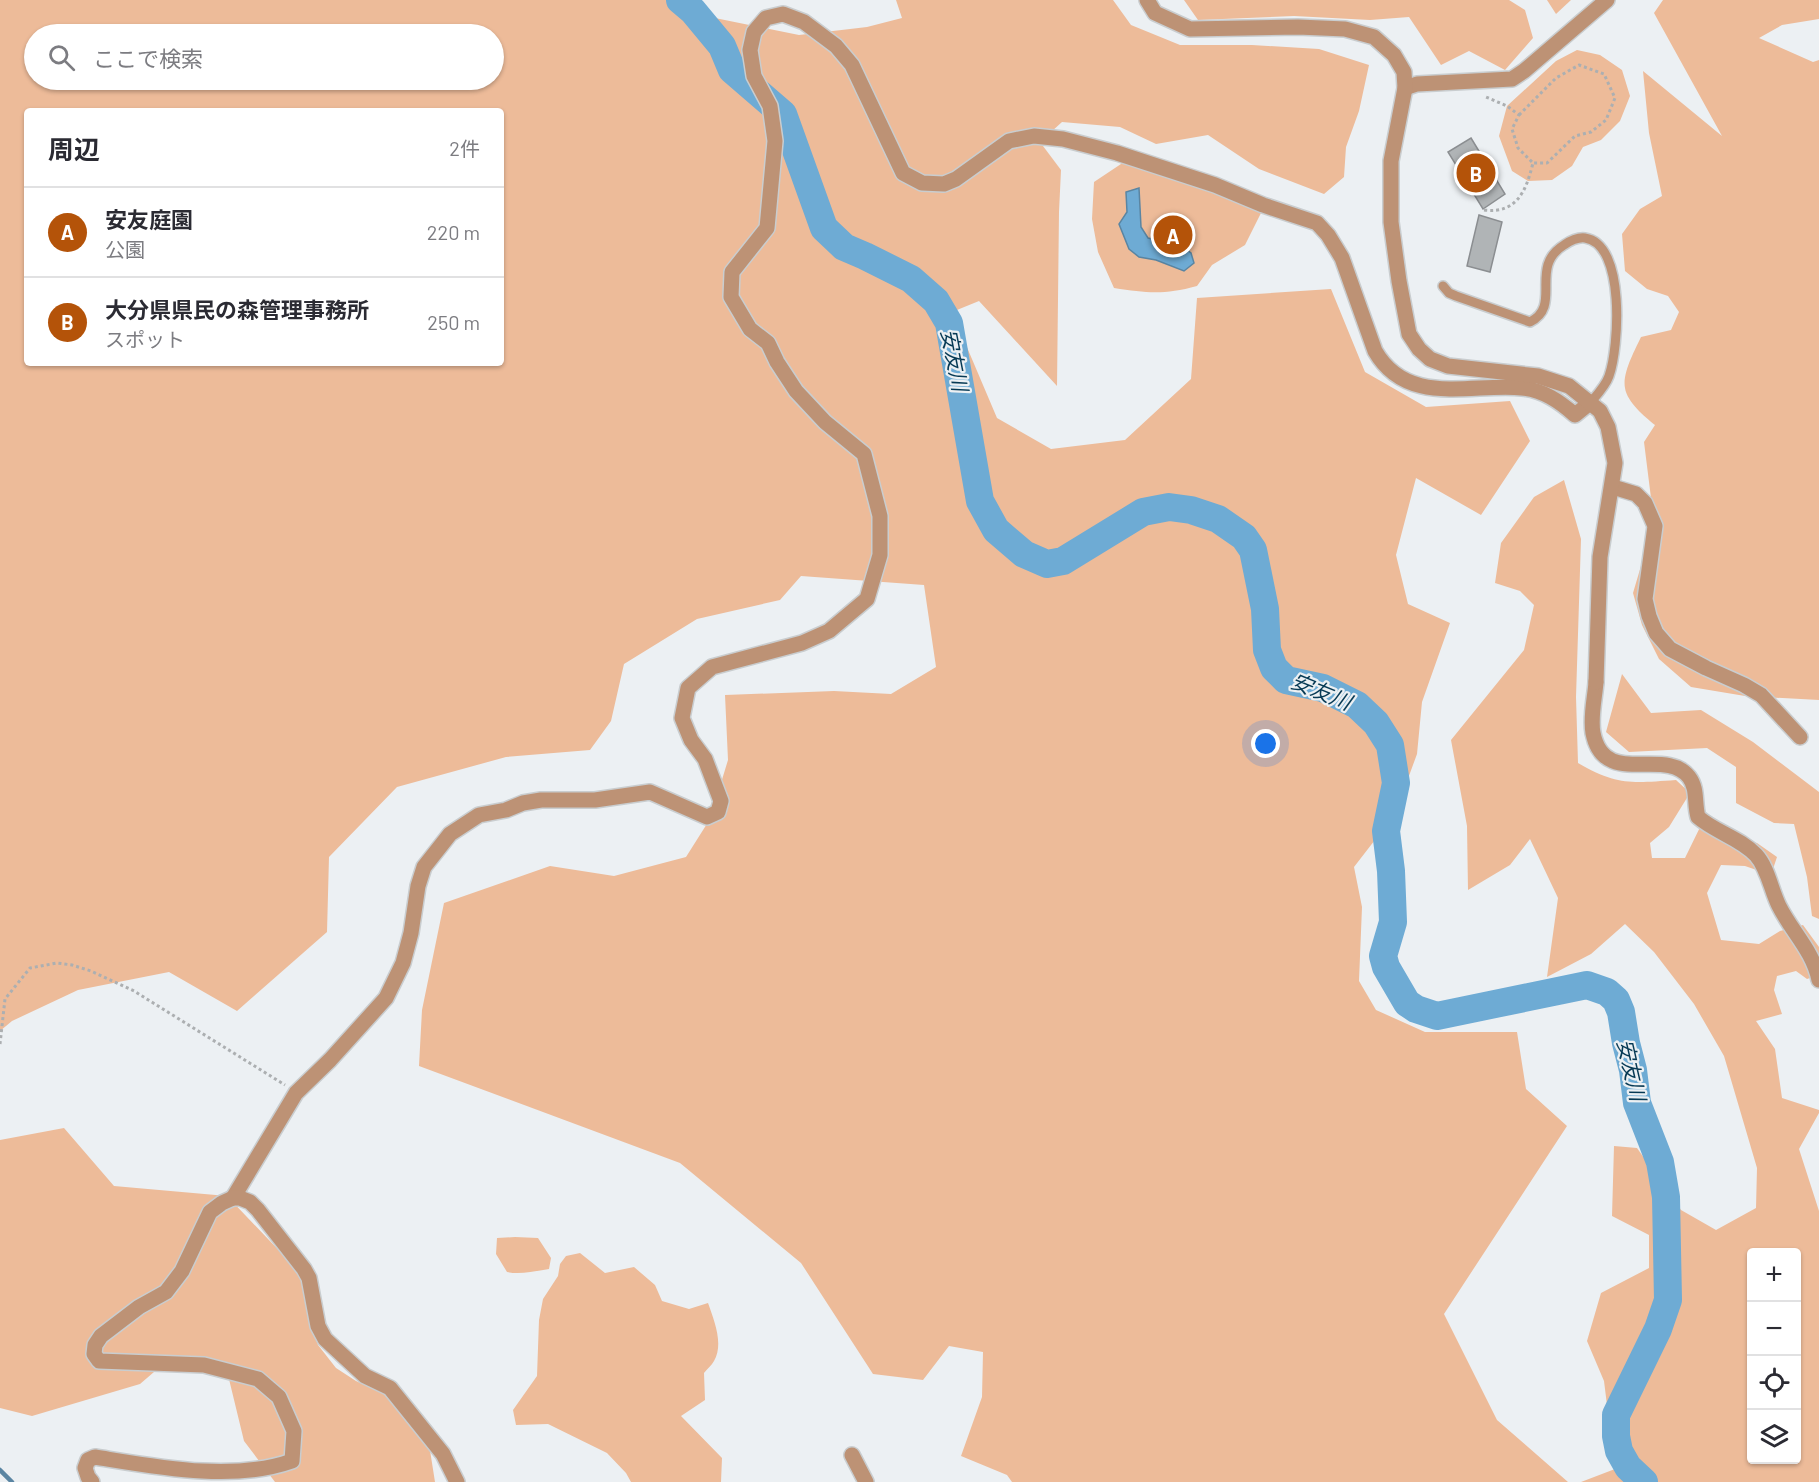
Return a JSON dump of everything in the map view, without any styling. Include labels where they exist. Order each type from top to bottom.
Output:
[{"type":"street","points":[[1147,0],[1155,13],[1190,29],[1298,27],[1345,29],[1374,37],[1394,55],[1404,72],[1405,88],[1393,142],[1390,174],[1391,222],[1395,260],[1409,334],[1419,349],[1430,359],[1448,366],[1538,376],[1569,386],[1600,411],[1610,436],[1615,464],[1600,557],[1593,732],[1598,747],[1605,756],[1613,761],[1632,765],[1666,765],[1678,768],[1688,775],[1694,786],[1698,817],[1708,826],[1747,846],[1758,857],[1782,912],[1816,964],[1819,980]]},
{"type":"street","points":[[1405,88],[1417,84],[1512,79],[1607,0]]},
{"type":"street","points":[[233,1198],[296,1093],[330,1060],[386,998],[403,963],[411,933],[418,886],[424,867],[450,834],[479,815],[541,800],[595,800],[650,792],[706,817],[718,812],[721,801],[705,759],[691,740],[682,718],[688,688],[712,667],[802,643],[829,631],[867,599],[880,555],[880,516],[864,454],[825,422],[796,391],[768,343],[750,329],[731,297],[732,272],[767,228],[775,141],[770,106],[754,76],[750,50],[754,32],[766,18],[783,14],[804,22],[836,46],[852,65],[903,173],[922,183],[944,184],[956,179],[1010,141],[1034,136],[1063,139],[1215,184],[1263,205],[1317,223],[1342,258],[1375,351],[1383,365],[1393,373],[1413,383],[1443,389],[1522,388],[1540,392],[1556,399],[1575,415],[1591,402]]},
{"type":"street","points":[[1613,487],[1636,495],[1646,503],[1655,526],[1645,599],[1656,633],[1670,648],[1761,695],[1800,737]]},
{"type":"street","points":[[92,1482],[85,1468],[88,1460],[94,1456],[210,1473],[237,1474],[279,1468],[292,1461],[294,1431],[279,1396],[258,1379],[204,1365],[99,1361],[94,1354],[101,1336],[140,1307],[166,1292],[194,1249],[200,1230],[210,1212],[233,1198],[250,1202],[304,1269],[309,1278],[318,1326],[325,1339],[365,1376],[390,1388],[443,1455],[457,1482]]},
{"type":"street","points":[[852,1455],[866,1482]]},
{"type":"lane","points":[[1443,286],[1449,293],[1456,296],[1530,322],[1540,317],[1545,308],[1546,271],[1550,257],[1562,246],[1575,239],[1587,238],[1600,245],[1607,256],[1613,275],[1617,329],[1609,378],[1591,402]]},
{"type":"path","points":[[1580,65],[1604,74],[1615,98],[1606,120],[1591,132],[1575,136],[1547,163],[1533,163],[1518,148],[1512,129],[1519,115],[1556,78],[1580,65]]},
{"type":"path","points":[[1507,106],[1519,115]]},
{"type":"path","points":[[1484,210],[1500,210],[1516,202],[1528,181],[1533,163]]},
{"type":"path","points":[[0,1044],[5,999],[30,968],[57,963],[91,971],[134,991],[296,1093]]},
{"type":"shaded area","points":[[0,0],[672,0],[710,17],[799,35],[867,27],[902,18],[896,0],[1113,0],[1131,25],[1180,45],[1252,45],[1319,49],[1369,65],[1359,111],[1346,147],[1344,177],[1324,194],[1259,169],[1208,135],[1156,144],[1120,127],[1062,122],[1040,142],[1061,170],[1057,386],[979,301],[952,312],[997,418],[1051,449],[1125,440],[1191,379],[1197,298],[1331,289],[1365,372],[1426,407],[1510,401],[1530,441],[1481,515],[1416,478],[1396,555],[1408,604],[1450,623],[1422,702],[1417,754],[1395,814],[1354,867],[1362,907],[1359,981],[1376,1010],[1425,1032],[1517,1032],[1526,1089],[1567,1126],[1444,1314],[1497,1420],[1568,1482],[1012,1482],[1007,1475],[961,1456],[982,1397],[983,1352],[949,1346],[923,1380],[873,1374],[801,1263],[680,1163],[419,1066],[422,1010],[444,903],[550,866],[614,876],[686,857],[710,819],[728,760],[725,695],[834,691],[891,694],[936,667],[924,585],[801,576],[780,600],[697,619],[624,664],[611,721],[590,750],[506,757],[397,787],[329,857],[327,932],[237,1011],[169,972],[78,990],[12,1021],[0,1031]]},
{"type":"shaded area","points":[[1184,0],[1509,0],[1525,10],[1533,38],[1505,70],[1469,51],[1441,65],[1409,17],[1370,20],[1294,16],[1198,20]]},
{"type":"shaded area","points":[[1547,0],[1571,0],[1556,14]]},
{"type":"shaded area","points":[[1663,0],[1819,0],[1819,19],[1782,25],[1759,38],[1813,62],[1819,60],[1819,700],[1745,696],[1691,687],[1659,659],[1642,625],[1633,593],[1654,522],[1644,442],[1655,425],[1629,399],[1625,388],[1625,376],[1641,337],[1671,330],[1679,312],[1668,296],[1647,289],[1625,271],[1622,234],[1640,209],[1662,196],[1649,133],[1643,71],[1722,136],[1654,13]]},
{"type":"shaded area","points":[[1577,50],[1600,55],[1622,70],[1630,96],[1620,121],[1601,140],[1583,147],[1572,166],[1552,180],[1528,181],[1512,171],[1499,136],[1507,106],[1556,61]]},
{"type":"shaded area","points":[[1124,162],[1221,192],[1263,209],[1245,245],[1212,265],[1197,286],[1156,292],[1114,288],[1098,252],[1092,219],[1094,182]]},
{"type":"shaded area","points":[[1564,480],[1581,539],[1576,697],[1578,763],[1604,776],[1626,781],[1676,780],[1690,793],[1669,827],[1650,843],[1652,858],[1685,858],[1706,815],[1723,835],[1757,843],[1777,857],[1771,875],[1745,866],[1721,865],[1707,893],[1721,940],[1759,944],[1780,931],[1803,925],[1819,947],[1819,975],[1807,979],[1796,971],[1777,976],[1774,990],[1782,1014],[1756,1021],[1775,1049],[1782,1098],[1819,1110],[1799,1149],[1819,1211],[1819,1482],[1581,1482],[1615,1469],[1604,1381],[1587,1341],[1601,1293],[1649,1268],[1649,1235],[1612,1216],[1614,1146],[1637,1148],[1681,1210],[1716,1230],[1756,1208],[1757,1168],[1724,1056],[1694,1004],[1654,952],[1625,924],[1591,954],[1547,977],[1558,898],[1530,839],[1510,865],[1468,890],[1467,826],[1451,740],[1524,650],[1534,605],[1520,591],[1495,583],[1501,543],[1534,497]]},
{"type":"shaded area","points":[[1622,674],[1651,713],[1701,710],[1753,742],[1819,792],[1819,919],[1812,916],[1807,877],[1794,824],[1774,823],[1736,803],[1736,767],[1707,748],[1629,752],[1606,732]]},
{"type":"shaded area","points":[[64,1128],[114,1186],[227,1196],[288,1260],[305,1285],[310,1323],[318,1345],[336,1368],[356,1381],[384,1394],[429,1444],[435,1482],[275,1482],[244,1441],[228,1375],[161,1366],[140,1384],[32,1416],[0,1408],[0,1140]]},
{"type":"shaded area","points":[[497,1238],[538,1238],[551,1258],[549,1269],[523,1273],[507,1272],[496,1254]]},
{"type":"shaded area","points":[[580,1253],[605,1273],[634,1267],[655,1285],[662,1301],[689,1309],[708,1303],[717,1332],[717,1354],[704,1373],[705,1400],[681,1416],[722,1458],[721,1482],[631,1482],[626,1473],[607,1453],[548,1424],[516,1425],[513,1410],[537,1376],[539,1320],[543,1299],[558,1276],[560,1264],[566,1256]]},
{"type":"water","points":[[1139,188],[1141,227],[1148,238],[1182,246],[1191,253],[1194,263],[1184,271],[1156,260],[1139,257],[1129,249],[1119,224],[1127,212],[1126,192]]},
{"type":"building","points":[[1471,138],[1505,194],[1483,209],[1448,152]]},
{"type":"building","points":[[1479,215],[1502,222],[1490,272],[1467,266]]},
{"type":"waterway","name":"安友川","points":[[680,0],[693,11],[722,46],[732,70],[783,114],[824,228],[844,247],[911,279],[936,301],[949,323],[980,501],[996,530],[1024,554],[1047,564],[1063,561],[1143,512],[1169,507],[1191,510],[1218,519],[1244,537],[1253,550],[1265,609],[1267,650],[1274,668],[1286,680],[1323,688],[1357,705],[1376,723],[1390,745],[1396,783],[1386,831],[1391,871],[1393,922],[1383,956],[1386,967],[1407,1003],[1416,1009],[1437,1016],[1587,985],[1607,992],[1616,1000],[1621,1012],[1633,1070],[1637,1103],[1660,1162],[1666,1197],[1668,1300],[1658,1329],[1616,1415],[1619,1451],[1628,1467],[1644,1482]]},
{"type":"waterway","points":[[0,1470],[12,1482]]},
{"type":"place","name":"大分県県民の森管理事務所","points":[[1476,173]]},
{"type":"place","name":"安友庭園","points":[[1173,235]]}]
